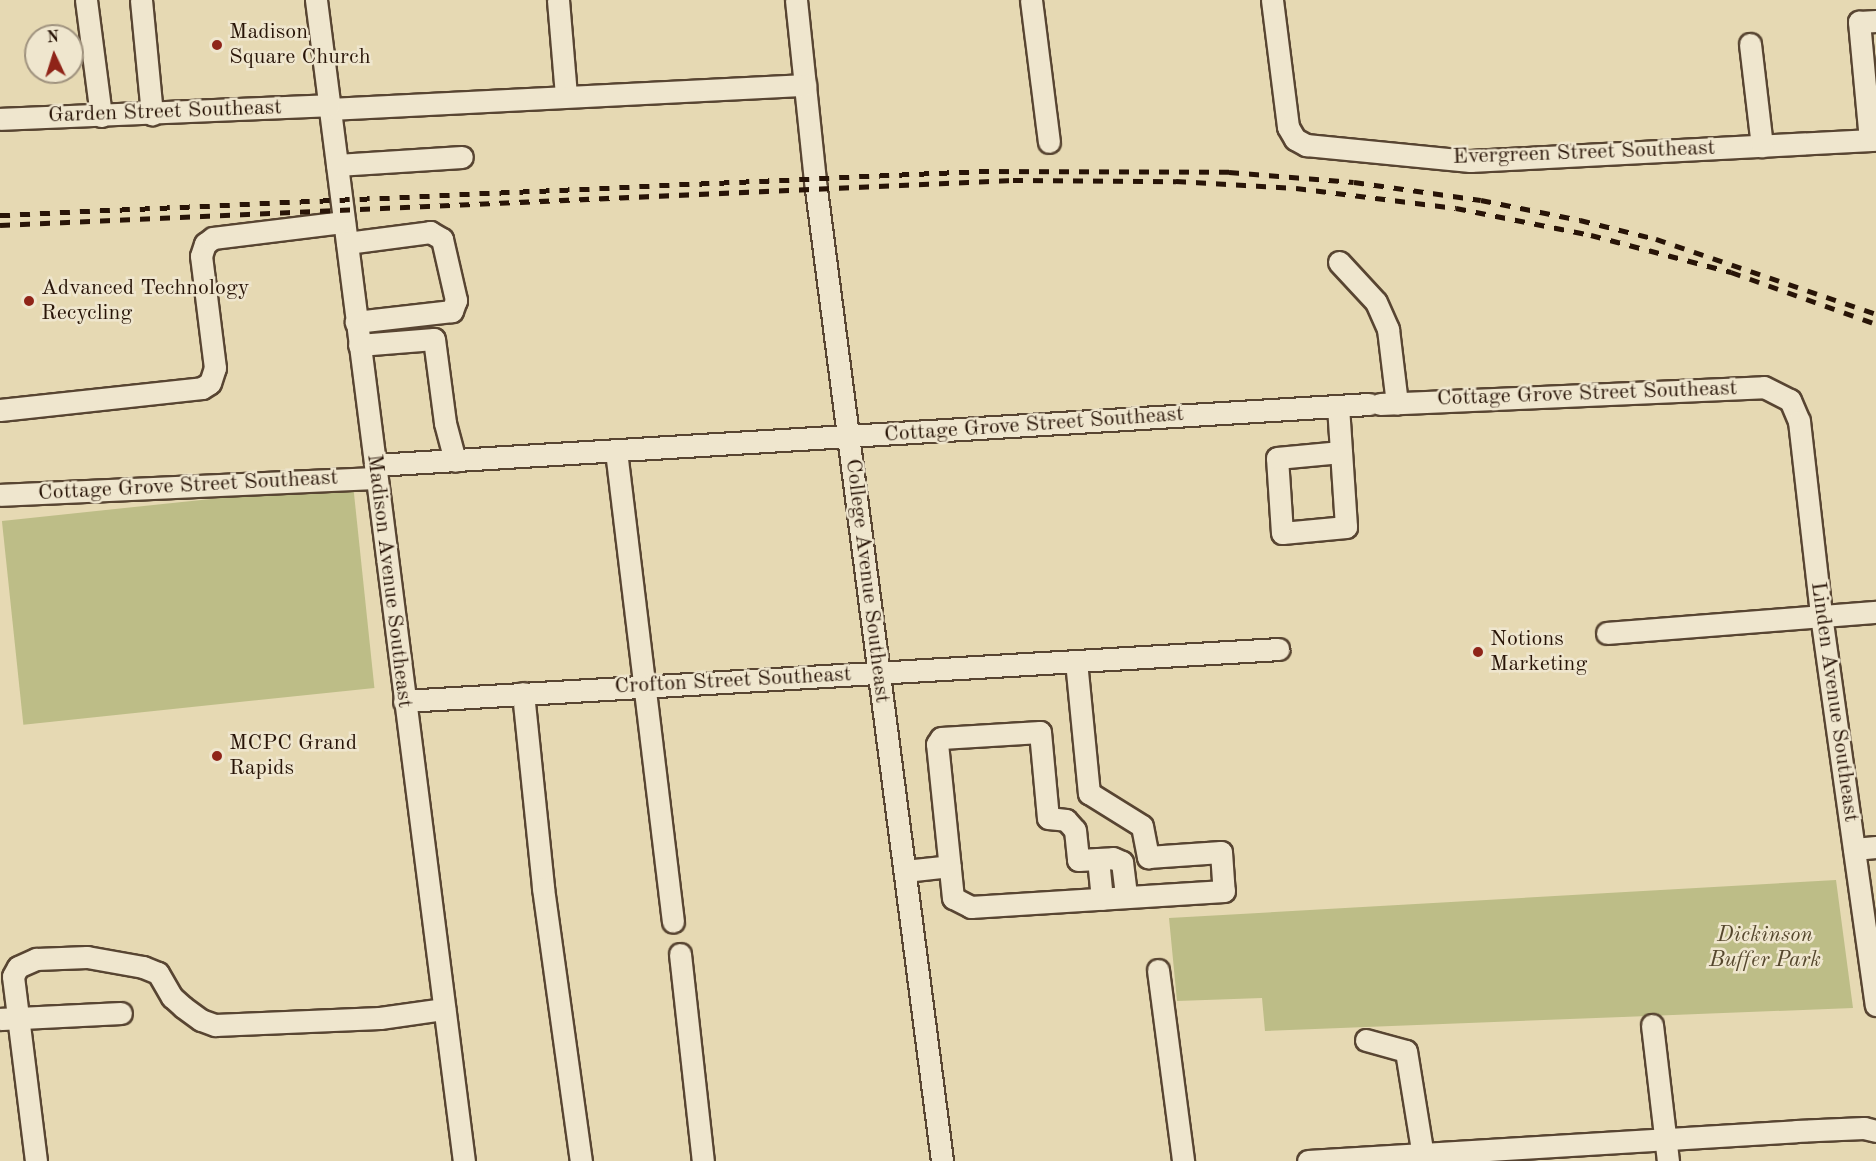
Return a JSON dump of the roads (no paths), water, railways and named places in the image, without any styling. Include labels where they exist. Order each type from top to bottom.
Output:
[{"type":"street","points":[[86,0],[102,116]]},
{"type":"street","points":[[141,0],[152,114]]},
{"type":"street","name":"Madison Avenue Southeast","points":[[316,0],[464,1161]]},
{"type":"street","points":[[558,0],[566,95]]},
{"type":"street","name":"College Avenue Southeast","points":[[796,0],[849,437],[942,1161]]},
{"type":"street","points":[[1031,0],[1049,142]]},
{"type":"street","name":"Evergreen Street Southeast","points":[[1272,0],[1288,127],[1294,139],[1326,147],[1470,161],[1873,140]]},
{"type":"street","points":[[1873,140],[1859,22],[1876,21]]},
{"type":"street","points":[[1750,44],[1762,146]]},
{"type":"street","name":"Garden Street Southeast","points":[[0,119],[330,107],[805,85]]},
{"type":"street","points":[[337,165],[462,157]]},
{"type":"street","points":[[0,410],[202,388],[210,383],[214,368],[201,256],[205,244],[213,238],[344,222]]},
{"type":"street","points":[[347,243],[406,234],[436,236],[442,239],[450,261],[456,300],[452,311],[356,322]]},
{"type":"street","points":[[1339,262],[1376,303],[1388,329],[1382,404]]},
{"type":"street","points":[[359,345],[434,339],[445,423],[455,461]]},
{"type":"street","name":"Cottage Grove Street Southeast","points":[[0,495],[375,471],[455,461],[1338,406],[1764,387],[1779,391],[1790,400]]},
{"type":"street","name":"Linden Avenue Southeast","points":[[1790,400],[1799,421],[1821,615],[1876,1005]]},
{"type":"street","points":[[1338,406],[1347,527],[1282,533],[1277,458],[1341,452]]},
{"type":"street","points":[[616,451],[673,922]]},
{"type":"street","points":[[1607,633],[1876,612]]},
{"type":"street","name":"Crofton Street Southeast","points":[[404,701],[1278,649]]},
{"type":"street","points":[[1076,661],[1089,793],[1142,826],[1148,857],[1221,852],[1224,891],[971,907],[953,898],[937,744],[941,738],[1040,732],[1048,818],[1066,820],[1075,830],[1078,860],[1098,859],[1122,862],[1126,897]]},
{"type":"street","points":[[523,693],[543,888],[581,1161]]},
{"type":"street","points":[[1854,849],[1876,847]]},
{"type":"street","points":[[1098,859],[1102,898]]},
{"type":"street","points":[[905,871],[950,866]]},
{"type":"street","points":[[680,954],[703,1161]]},
{"type":"street","points":[[36,1161],[9,1019],[13,976],[18,968],[36,959],[87,957],[158,973],[172,997],[183,1007],[201,1020],[215,1024],[380,1018],[444,1008]]},
{"type":"street","points":[[1158,970],[1183,1161]]},
{"type":"street","points":[[9,1019],[121,1013]]},
{"type":"street","points":[[1652,1025],[1667,1151]]},
{"type":"street","points":[[1366,1040],[1406,1052],[1423,1159]]},
{"type":"street","points":[[1308,1161],[1667,1151],[1864,1128],[1876,1131]]},
{"type":"railway","points":[[0,215],[979,171],[1229,172],[1354,182],[1481,200],[1580,220],[1656,239],[1876,314]]},
{"type":"railway","points":[[0,225],[1013,180],[1176,181],[1296,188],[1456,208],[1591,235],[1731,272],[1876,324]]},
{"type":"place","name":"Madison Square Church","points":[[217,45]]},
{"type":"place","name":"Advanced Technology Recycling","points":[[29,301]]},
{"type":"place","name":"Notions Marketing","points":[[1478,652]]},
{"type":"place","name":"MCPC Grand Rapids","points":[[217,756]]},
{"type":"park label","name":"Dickinson Buffer Park","points":[[1765,948]]}]
